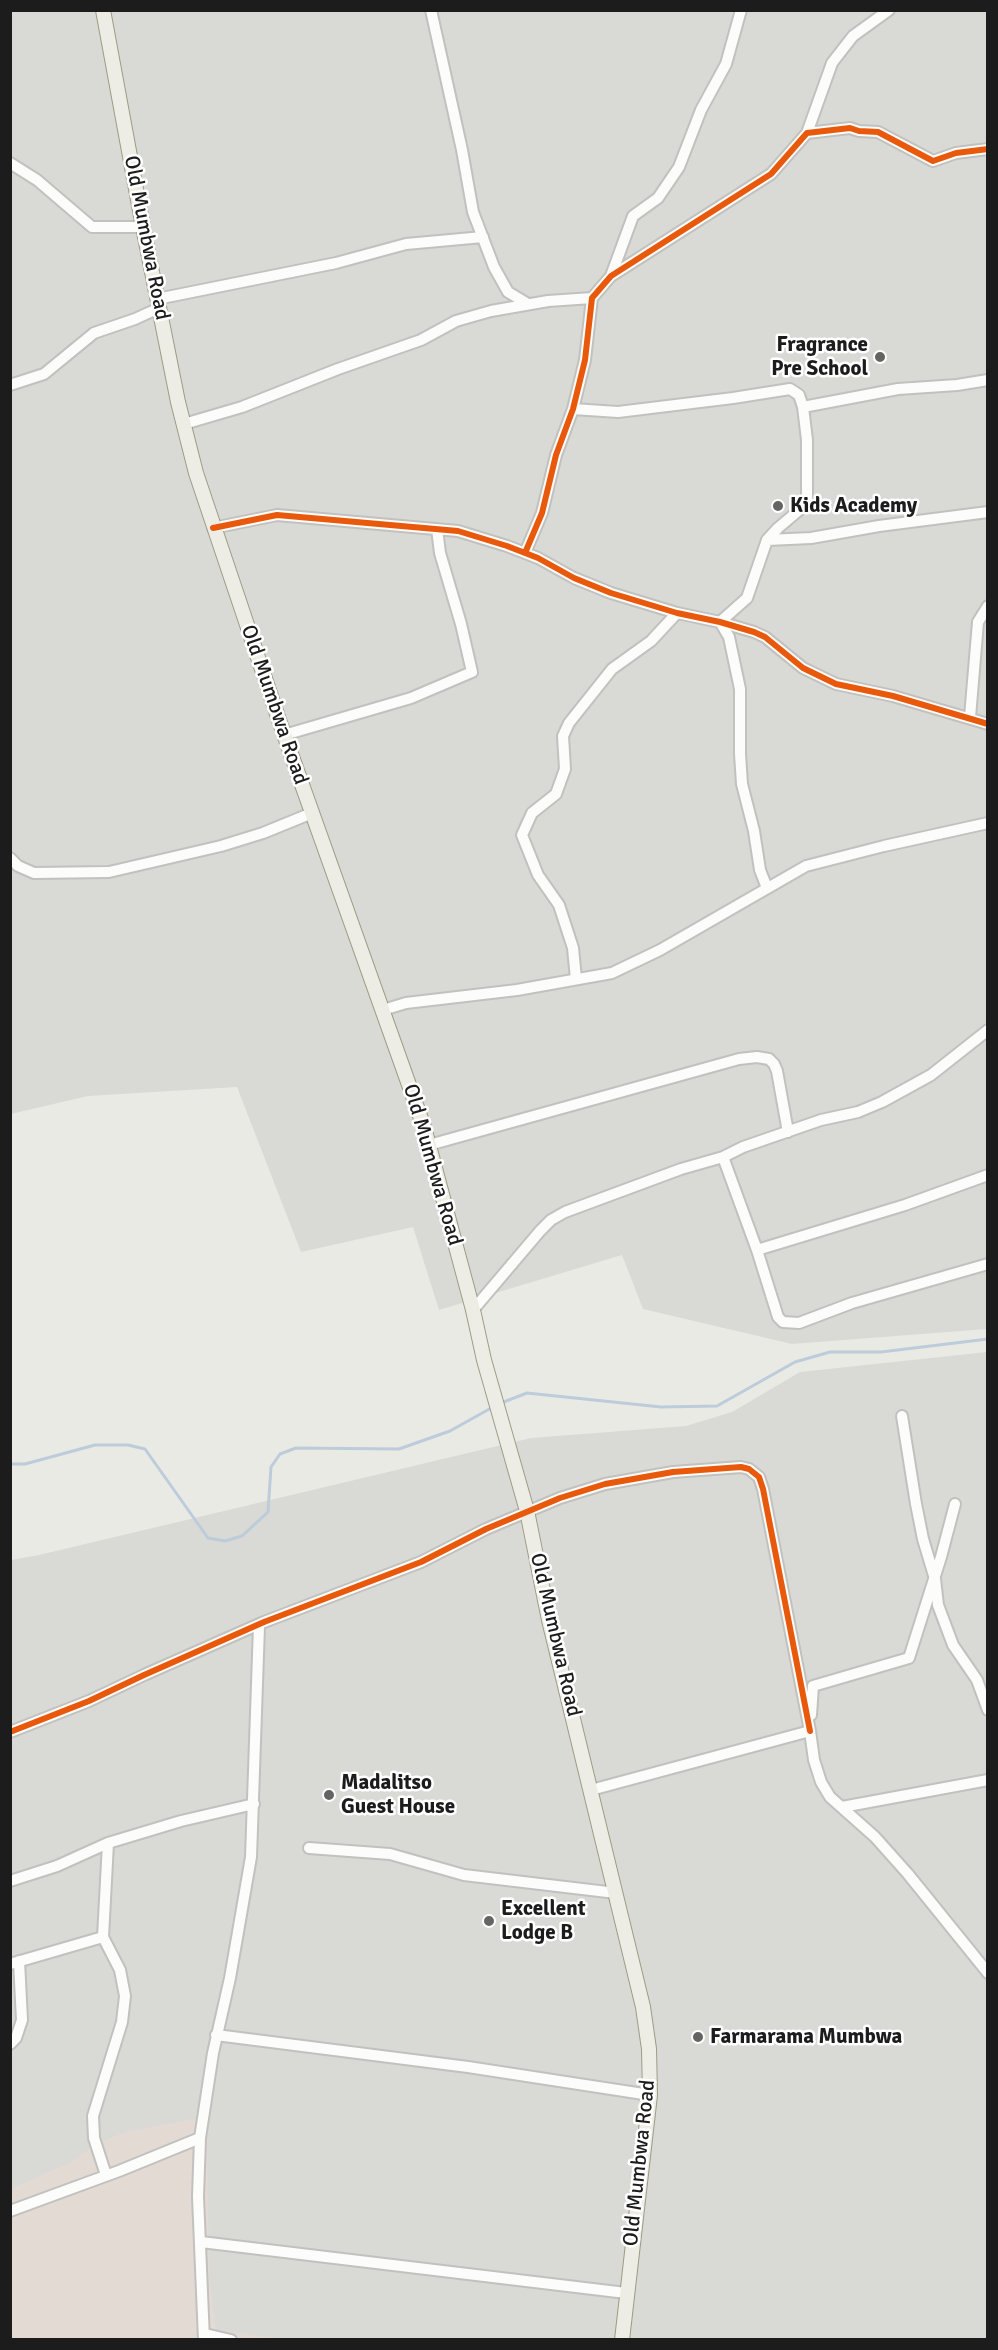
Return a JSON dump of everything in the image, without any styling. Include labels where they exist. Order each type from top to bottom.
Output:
[{"type":"main road","name":"Old Mumbwa Road","points":[[103,10],[143,227],[184,424],[213,528],[429,1145],[484,1360],[527,1510],[549,1620],[643,2007],[649,2049],[650,2095],[622,2340]]},
{"type":"street","points":[[431,10],[462,150],[473,212],[494,267],[508,292],[528,304]]},
{"type":"street","points":[[611,276],[633,216],[658,198],[679,167],[701,110],[726,64],[741,10]]},
{"type":"street","points":[[807,133],[832,63],[853,36],[889,10]]},
{"type":"street","points":[[525,553],[542,513],[556,455],[573,410],[585,360],[592,298],[611,276],[771,174],[807,133],[848,128],[878,132],[933,161],[956,153],[987,149]]},
{"type":"street","points":[[10,163],[37,180],[92,227],[143,227]]},
{"type":"street","points":[[10,385],[44,374],[94,333],[135,319],[158,303],[336,263],[406,244],[483,237]]},
{"type":"street","points":[[184,424],[242,407],[338,369],[422,340],[456,321],[528,304],[592,298]]},
{"type":"street","points":[[803,407],[898,389],[957,385],[987,380]]},
{"type":"street","points":[[573,410],[618,412],[733,399],[790,389],[799,395],[803,407],[807,440],[807,501],[767,540],[747,598],[720,622]]},
{"type":"street","points":[[767,540],[804,538],[987,512]]},
{"type":"street","points":[[213,528],[277,515],[458,531],[525,553],[592,586],[676,613],[720,622],[765,638],[803,668],[836,684],[987,723]]},
{"type":"street","points":[[284,735],[411,698],[472,672],[461,624],[440,553],[437,529]]},
{"type":"street","points":[[970,717],[978,622],[987,606]]},
{"type":"street","points":[[576,979],[573,948],[559,905],[538,875],[522,835],[532,813],[556,795],[565,769],[563,736],[569,723],[612,669],[651,641],[676,613]]},
{"type":"street","points":[[720,622],[729,637],[740,689],[742,783],[754,831],[760,870],[767,888]]},
{"type":"street","points":[[10,858],[18,866],[34,873],[109,872],[221,846],[263,833],[312,813]]},
{"type":"street","points":[[383,1010],[406,1003],[518,990],[612,973],[660,950],[806,866],[987,823]]},
{"type":"street","points":[[473,1310],[551,1220],[595,1200],[681,1169],[723,1157],[743,1147],[821,1120],[858,1112],[891,1098],[931,1075],[987,1030]]},
{"type":"street","points":[[429,1145],[739,1059],[757,1057],[769,1059],[777,1071],[788,1132]]},
{"type":"street","points":[[723,1157],[757,1250],[778,1317],[783,1322],[799,1323],[852,1303],[987,1264]]},
{"type":"street","points":[[757,1250],[904,1205],[987,1174]]},
{"type":"street","points":[[902,1416],[923,1539],[935,1578],[938,1605],[953,1645],[977,1680],[987,1710]]},
{"type":"street","points":[[10,1732],[89,1701],[259,1626],[421,1562],[527,1510],[605,1484],[706,1469],[741,1467],[749,1469],[759,1478],[763,1489],[814,1760],[821,1782],[830,1797],[875,1837],[908,1874],[987,1973]]},
{"type":"street","points":[[810,1731],[813,1686],[909,1658],[956,1504]]},
{"type":"street","points":[[231,2340],[205,2337],[198,2197],[200,2138],[216,2035],[230,1978],[251,1857],[259,1626]]},
{"type":"street","points":[[591,1790],[810,1731]]},
{"type":"street","points":[[842,1807],[987,1780]]},
{"type":"street","points":[[10,1881],[57,1866],[108,1843],[181,1821],[254,1804]]},
{"type":"street","points":[[106,2175],[94,2138],[93,2116],[122,2022],[125,1996],[120,1970],[104,1937],[108,1843]]},
{"type":"street","points":[[309,1848],[390,1854],[464,1875],[616,1893]]},
{"type":"street","points":[[10,2044],[16,2038],[22,2020],[15,1962],[104,1937]]},
{"type":"street","points":[[216,2035],[468,2067],[650,2095]]},
{"type":"street","points":[[10,2211],[200,2138]]},
{"type":"street","points":[[201,2242],[626,2293]]},
{"type":"shaded area","points":[[10,11],[987,11],[987,1329],[792,1344],[643,1309],[622,1255],[439,1310],[413,1227],[301,1252],[237,1087],[88,1096],[11,1114]]},
{"type":"shaded area","points":[[987,1352],[987,2339],[11,2340],[11,1560],[531,1438],[686,1426],[732,1412],[800,1372]]},
{"type":"shaded area","points":[[207,2117],[209,2274],[216,2330],[275,2339],[11,2340],[11,2189],[69,2163],[98,2143],[128,2131]]},
{"type":"waterway","points":[[501,1403],[527,1393],[661,1407],[717,1406],[795,1362],[830,1352],[881,1352],[988,1339]]},
{"type":"waterway","points":[[10,1464],[25,1464],[95,1445],[128,1445],[145,1449],[208,1538],[225,1541],[242,1536],[268,1512],[271,1467],[280,1454],[296,1448],[399,1449],[450,1431],[493,1407]]},
{"type":"cycle path","points":[[525,553],[542,513],[556,455],[573,409],[585,360],[592,298],[611,276],[771,174],[807,133],[850,128],[878,132],[933,161],[956,153],[988,149]]},
{"type":"cycle path","points":[[213,528],[277,515],[458,531],[538,558],[574,578],[611,593],[677,613],[754,632],[765,637],[803,668],[836,684],[893,696],[988,724]]},
{"type":"cycle path","points":[[10,1732],[89,1701],[264,1622],[421,1562],[486,1529],[560,1498],[605,1484],[673,1472],[741,1467],[749,1469],[759,1477],[763,1489],[810,1731]]},
{"type":"place","name":"Fragrance Pre School","points":[[880,357]]},
{"type":"place","name":"Kids Academy","points":[[778,506]]},
{"type":"place","name":"Madalitso Guest House","points":[[329,1795]]},
{"type":"place","name":"Excellent Lodge B","points":[[489,1921]]},
{"type":"place","name":"Farmarama Mumbwa","points":[[698,2037]]}]
